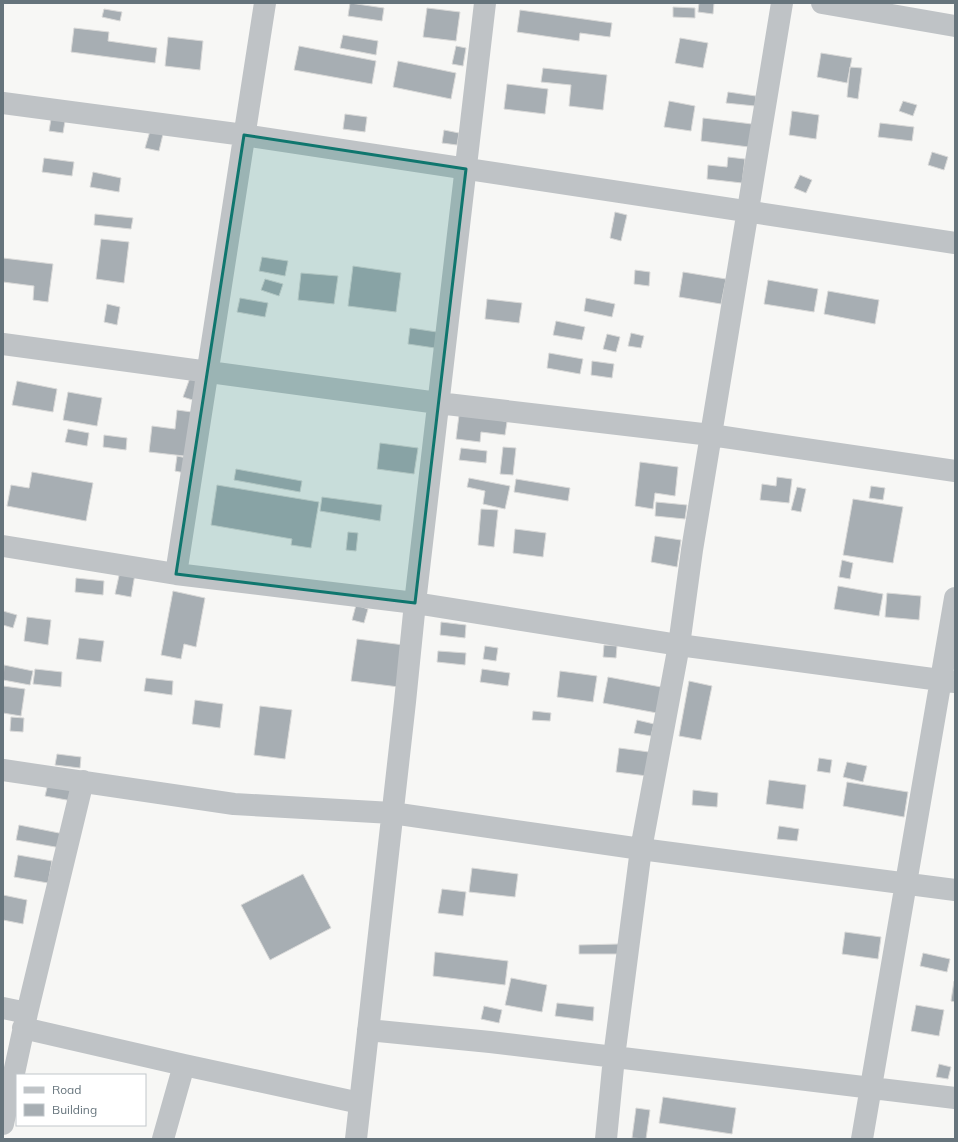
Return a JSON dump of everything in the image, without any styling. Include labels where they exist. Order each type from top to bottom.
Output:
[{"type":"street","points":[[176,574],[265,3]]},
{"type":"street","points":[[356,1139],[415,603],[485,3]]},
{"type":"street","points":[[606,1139],[614,1057],[641,849],[679,645],[692,550],[782,3]]},
{"type":"street","points":[[822,3],[955,26]]},
{"type":"street","points":[[3,103],[244,135],[748,213],[955,243]]},
{"type":"street","points":[[3,344],[438,403],[711,435],[955,471]]},
{"type":"street","points":[[3,546],[176,574],[415,603],[679,645],[948,681]]},
{"type":"street","points":[[862,1139],[906,884],[948,681],[955,598]]},
{"type":"street","points":[[3,770],[234,804],[392,813],[641,849],[955,890]]},
{"type":"street","points":[[3,1124],[25,1020],[83,781]]},
{"type":"street","points":[[3,1008],[25,1020],[184,1064],[360,1102]]},
{"type":"street","points":[[368,1030],[490,1042],[955,1098]]},
{"type":"street","points":[[163,1139],[184,1064]]},
{"type":"highlighted area","points":[[244,135],[466,169],[415,603],[176,574]]},
{"type":"building","points":[[350,3],[384,8],[382,21],[348,16]]},
{"type":"building","points":[[699,3],[714,3],[713,14],[698,12]]},
{"type":"building","points":[[673,7],[695,8],[695,18],[673,17]]},
{"type":"building","points":[[427,8],[460,12],[456,41],[423,37]]},
{"type":"building","points":[[104,9],[122,12],[120,21],[102,17]]},
{"type":"building","points":[[520,10],[612,23],[610,37],[580,33],[579,41],[517,32]]},
{"type":"building","points":[[74,28],[109,32],[108,41],[157,48],[155,63],[71,52]]},
{"type":"building","points":[[343,35],[378,41],[376,55],[340,48]]},
{"type":"building","points":[[168,37],[203,41],[200,70],[165,66]]},
{"type":"building","points":[[680,38],[708,43],[703,68],[675,63]]},
{"type":"building","points":[[299,46],[376,61],[372,84],[294,70]]},
{"type":"building","points":[[456,46],[466,48],[463,66],[452,64]]},
{"type":"building","points":[[821,53],[852,58],[847,83],[817,77]]},
{"type":"building","points":[[398,61],[456,73],[451,99],[393,87]]},
{"type":"building","points":[[850,67],[862,68],[858,99],[847,97]]},
{"type":"building","points":[[543,68],[607,75],[603,110],[569,106],[571,85],[541,82]]},
{"type":"building","points":[[507,84],[548,89],[545,114],[504,109]]},
{"type":"building","points":[[728,92],[756,96],[755,106],[726,103]]},
{"type":"building","points":[[669,101],[695,106],[691,131],[664,127]]},
{"type":"building","points":[[903,101],[917,105],[913,116],[899,111]]},
{"type":"building","points":[[792,111],[819,115],[816,139],[789,135]]},
{"type":"building","points":[[345,114],[367,117],[365,132],[343,129]]},
{"type":"building","points":[[703,118],[752,124],[749,147],[701,141]]},
{"type":"building","points":[[51,119],[65,121],[63,133],[49,131]]},
{"type":"building","points":[[880,123],[914,127],[912,141],[878,137]]},
{"type":"building","points":[[444,130],[459,133],[457,145],[442,143]]},
{"type":"building","points":[[150,131],[163,134],[159,151],[145,148]]},
{"type":"building","points":[[932,152],[948,157],[944,170],[928,165]]},
{"type":"building","points":[[728,157],[745,159],[742,183],[707,179],[708,165],[727,167]]},
{"type":"building","points":[[44,158],[74,162],[72,176],[42,172]]},
{"type":"building","points":[[93,172],[121,178],[119,192],[90,187]]},
{"type":"building","points":[[800,175],[812,180],[806,193],[794,188]]},
{"type":"building","points":[[615,212],[627,215],[621,241],[610,238]]},
{"type":"building","points":[[95,214],[133,218],[131,229],[94,225]]},
{"type":"building","points":[[101,239],[129,242],[124,283],[96,279]]},
{"type":"building","points":[[262,257],[288,261],[285,276],[259,271]]},
{"type":"building","points":[[3,258],[53,264],[48,302],[33,300],[34,286],[3,282]]},
{"type":"building","points":[[353,266],[401,273],[396,312],[348,306]]},
{"type":"building","points":[[635,270],[650,272],[649,286],[634,284]]},
{"type":"building","points":[[683,272],[726,279],[721,304],[679,297]]},
{"type":"building","points":[[301,273],[338,276],[334,304],[298,300]]},
{"type":"building","points":[[265,279],[283,284],[279,296],[261,290]]},
{"type":"building","points":[[768,280],[818,289],[814,312],[764,304]]},
{"type":"building","points":[[828,291],[879,300],[875,324],[824,314]]},
{"type":"building","points":[[240,298],[268,303],[265,317],[237,312]]},
{"type":"building","points":[[586,298],[615,304],[612,317],[584,311]]},
{"type":"building","points":[[487,299],[522,303],[519,323],[485,319]]},
{"type":"building","points":[[107,304],[120,307],[117,325],[104,322]]},
{"type":"building","points":[[556,321],[585,327],[582,340],[553,335]]},
{"type":"building","points":[[410,328],[437,332],[435,348],[408,344]]},
{"type":"building","points":[[631,333],[644,336],[641,348],[628,346]]},
{"type":"building","points":[[607,334],[620,337],[616,352],[603,349]]},
{"type":"building","points":[[549,353],[583,359],[580,374],[547,368]]},
{"type":"building","points":[[592,361],[614,364],[612,378],[591,375]]},
{"type":"building","points":[[191,375],[204,380],[196,401],[183,397]]},
{"type":"building","points":[[17,381],[57,389],[53,412],[12,405]]},
{"type":"building","points":[[68,392],[102,398],[97,426],[63,420]]},
{"type":"building","points":[[460,407],[507,422],[505,435],[481,432],[480,442],[456,439]]},
{"type":"building","points":[[177,410],[199,413],[193,457],[149,452],[152,426],[175,429]]},
{"type":"building","points":[[68,429],[89,433],[87,446],[65,442]]},
{"type":"building","points":[[104,435],[127,438],[126,450],[103,447]]},
{"type":"building","points":[[380,443],[418,448],[414,474],[377,469]]},
{"type":"building","points":[[503,447],[516,448],[513,475],[500,474]]},
{"type":"building","points":[[461,448],[487,451],[486,463],[459,460]]},
{"type":"building","points":[[177,456],[192,459],[190,474],[175,471]]},
{"type":"building","points":[[640,462],[678,467],[675,496],[655,493],[653,509],[635,506]]},
{"type":"building","points":[[236,469],[302,481],[300,492],[234,480]]},
{"type":"building","points":[[32,472],[93,483],[86,521],[7,506],[11,485],[29,488]]},
{"type":"building","points":[[777,477],[792,479],[789,503],[760,500],[762,484],[776,486]]},
{"type":"building","points":[[469,478],[510,486],[505,509],[483,504],[485,491],[467,487]]},
{"type":"building","points":[[516,479],[570,488],[568,501],[514,492]]},
{"type":"building","points":[[217,485],[319,502],[311,548],[291,545],[292,539],[211,525]]},
{"type":"building","points":[[871,486],[885,488],[883,500],[869,498]]},
{"type":"building","points":[[797,487],[806,489],[801,512],[791,510]]},
{"type":"building","points":[[322,497],[382,505],[380,521],[320,511]]},
{"type":"building","points":[[853,499],[903,507],[893,563],[843,555]]},
{"type":"building","points":[[656,502],[687,505],[685,519],[655,516]]},
{"type":"building","points":[[481,509],[498,510],[494,547],[478,545]]},
{"type":"building","points":[[515,529],[546,533],[543,557],[513,553]]},
{"type":"building","points":[[348,532],[358,533],[356,551],[346,550]]},
{"type":"building","points":[[655,536],[681,540],[677,567],[651,562]]},
{"type":"building","points":[[842,560],[853,563],[850,579],[839,577]]},
{"type":"building","points":[[120,571],[135,574],[131,597],[115,594]]},
{"type":"building","points":[[76,578],[104,581],[103,595],[75,592]]},
{"type":"building","points":[[838,586],[883,594],[879,616],[834,609]]},
{"type":"building","points":[[173,591],[205,598],[196,647],[184,644],[181,659],[161,655]]},
{"type":"building","points":[[887,593],[921,596],[919,620],[885,617]]},
{"type":"building","points":[[356,605],[368,609],[364,623],[352,620]]},
{"type":"building","points":[[3,611],[17,615],[13,628],[3,625]]},
{"type":"building","points":[[27,617],[51,620],[48,645],[24,641]]},
{"type":"building","points":[[441,622],[466,625],[465,638],[440,635]]},
{"type":"building","points":[[79,638],[104,641],[101,662],[76,659]]},
{"type":"building","points":[[357,639],[404,645],[399,687],[351,681]]},
{"type":"building","points":[[604,645],[617,646],[616,658],[603,657]]},
{"type":"building","points":[[485,646],[498,648],[496,661],[483,659]]},
{"type":"building","points":[[438,651],[466,653],[465,665],[437,662]]},
{"type":"building","points":[[4,665],[33,671],[30,685],[3,680]]},
{"type":"building","points":[[35,669],[62,672],[61,687],[33,684]]},
{"type":"building","points":[[482,669],[510,673],[508,686],[480,682]]},
{"type":"building","points":[[560,671],[597,676],[593,702],[557,697]]},
{"type":"building","points":[[608,677],[661,687],[657,713],[603,703]]},
{"type":"building","points":[[146,678],[173,681],[172,695],[144,691]]},
{"type":"building","points":[[689,681],[712,686],[701,740],[679,736]]},
{"type":"building","points":[[3,686],[25,689],[21,716],[3,713]]},
{"type":"building","points":[[195,700],[223,704],[220,728],[192,724]]},
{"type":"building","points":[[260,706],[292,710],[285,759],[254,755]]},
{"type":"building","points":[[533,711],[551,713],[550,721],[532,720]]},
{"type":"building","points":[[11,717],[24,718],[23,732],[10,731]]},
{"type":"building","points":[[637,720],[654,724],[651,736],[634,733]]},
{"type":"building","points":[[619,748],[649,752],[647,776],[616,772]]},
{"type":"building","points":[[57,754],[81,757],[80,768],[55,765]]},
{"type":"building","points":[[819,758],[832,760],[830,773],[817,771]]},
{"type":"building","points":[[847,762],[867,766],[863,782],[843,777]]},
{"type":"building","points":[[49,779],[75,785],[72,801],[45,796]]},
{"type":"building","points":[[769,780],[806,785],[803,809],[766,804]]},
{"type":"building","points":[[847,782],[908,792],[904,817],[843,806]]},
{"type":"building","points":[[693,790],[718,793],[717,807],[692,805]]},
{"type":"building","points":[[19,825],[64,834],[61,848],[16,840]]},
{"type":"building","points":[[779,826],[799,829],[797,841],[777,839]]},
{"type":"building","points":[[18,855],[52,861],[48,883],[14,877]]},
{"type":"building","points":[[472,868],[518,874],[515,897],[469,892]]},
{"type":"building","points":[[303,874],[331,928],[270,960],[241,905]]},
{"type":"building","points":[[442,889],[466,892],[463,916],[438,913]]},
{"type":"building","points":[[3,895],[27,900],[23,924],[3,920]]},
{"type":"building","points":[[845,932],[881,937],[878,959],[842,954]]},
{"type":"building","points":[[619,944],[619,954],[579,954],[579,945]]},
{"type":"building","points":[[435,952],[508,961],[505,985],[433,976]]},
{"type":"building","points":[[923,953],[950,959],[947,972],[920,966]]},
{"type":"building","points":[[511,978],[547,985],[542,1012],[505,1005]]},
{"type":"building","points":[[955,981],[955,1002],[951,1001]]},
{"type":"building","points":[[557,1003],[594,1007],[593,1021],[555,1016]]},
{"type":"building","points":[[916,1005],[944,1010],[939,1036],[911,1031]]},
{"type":"building","points":[[484,1006],[502,1010],[499,1023],[481,1019]]},
{"type":"building","points":[[939,1064],[951,1067],[948,1079],[936,1077]]},
{"type":"building","points":[[663,1097],[736,1108],[732,1134],[659,1123]]},
{"type":"building","points":[[636,1108],[650,1110],[646,1139],[632,1138]]}]
